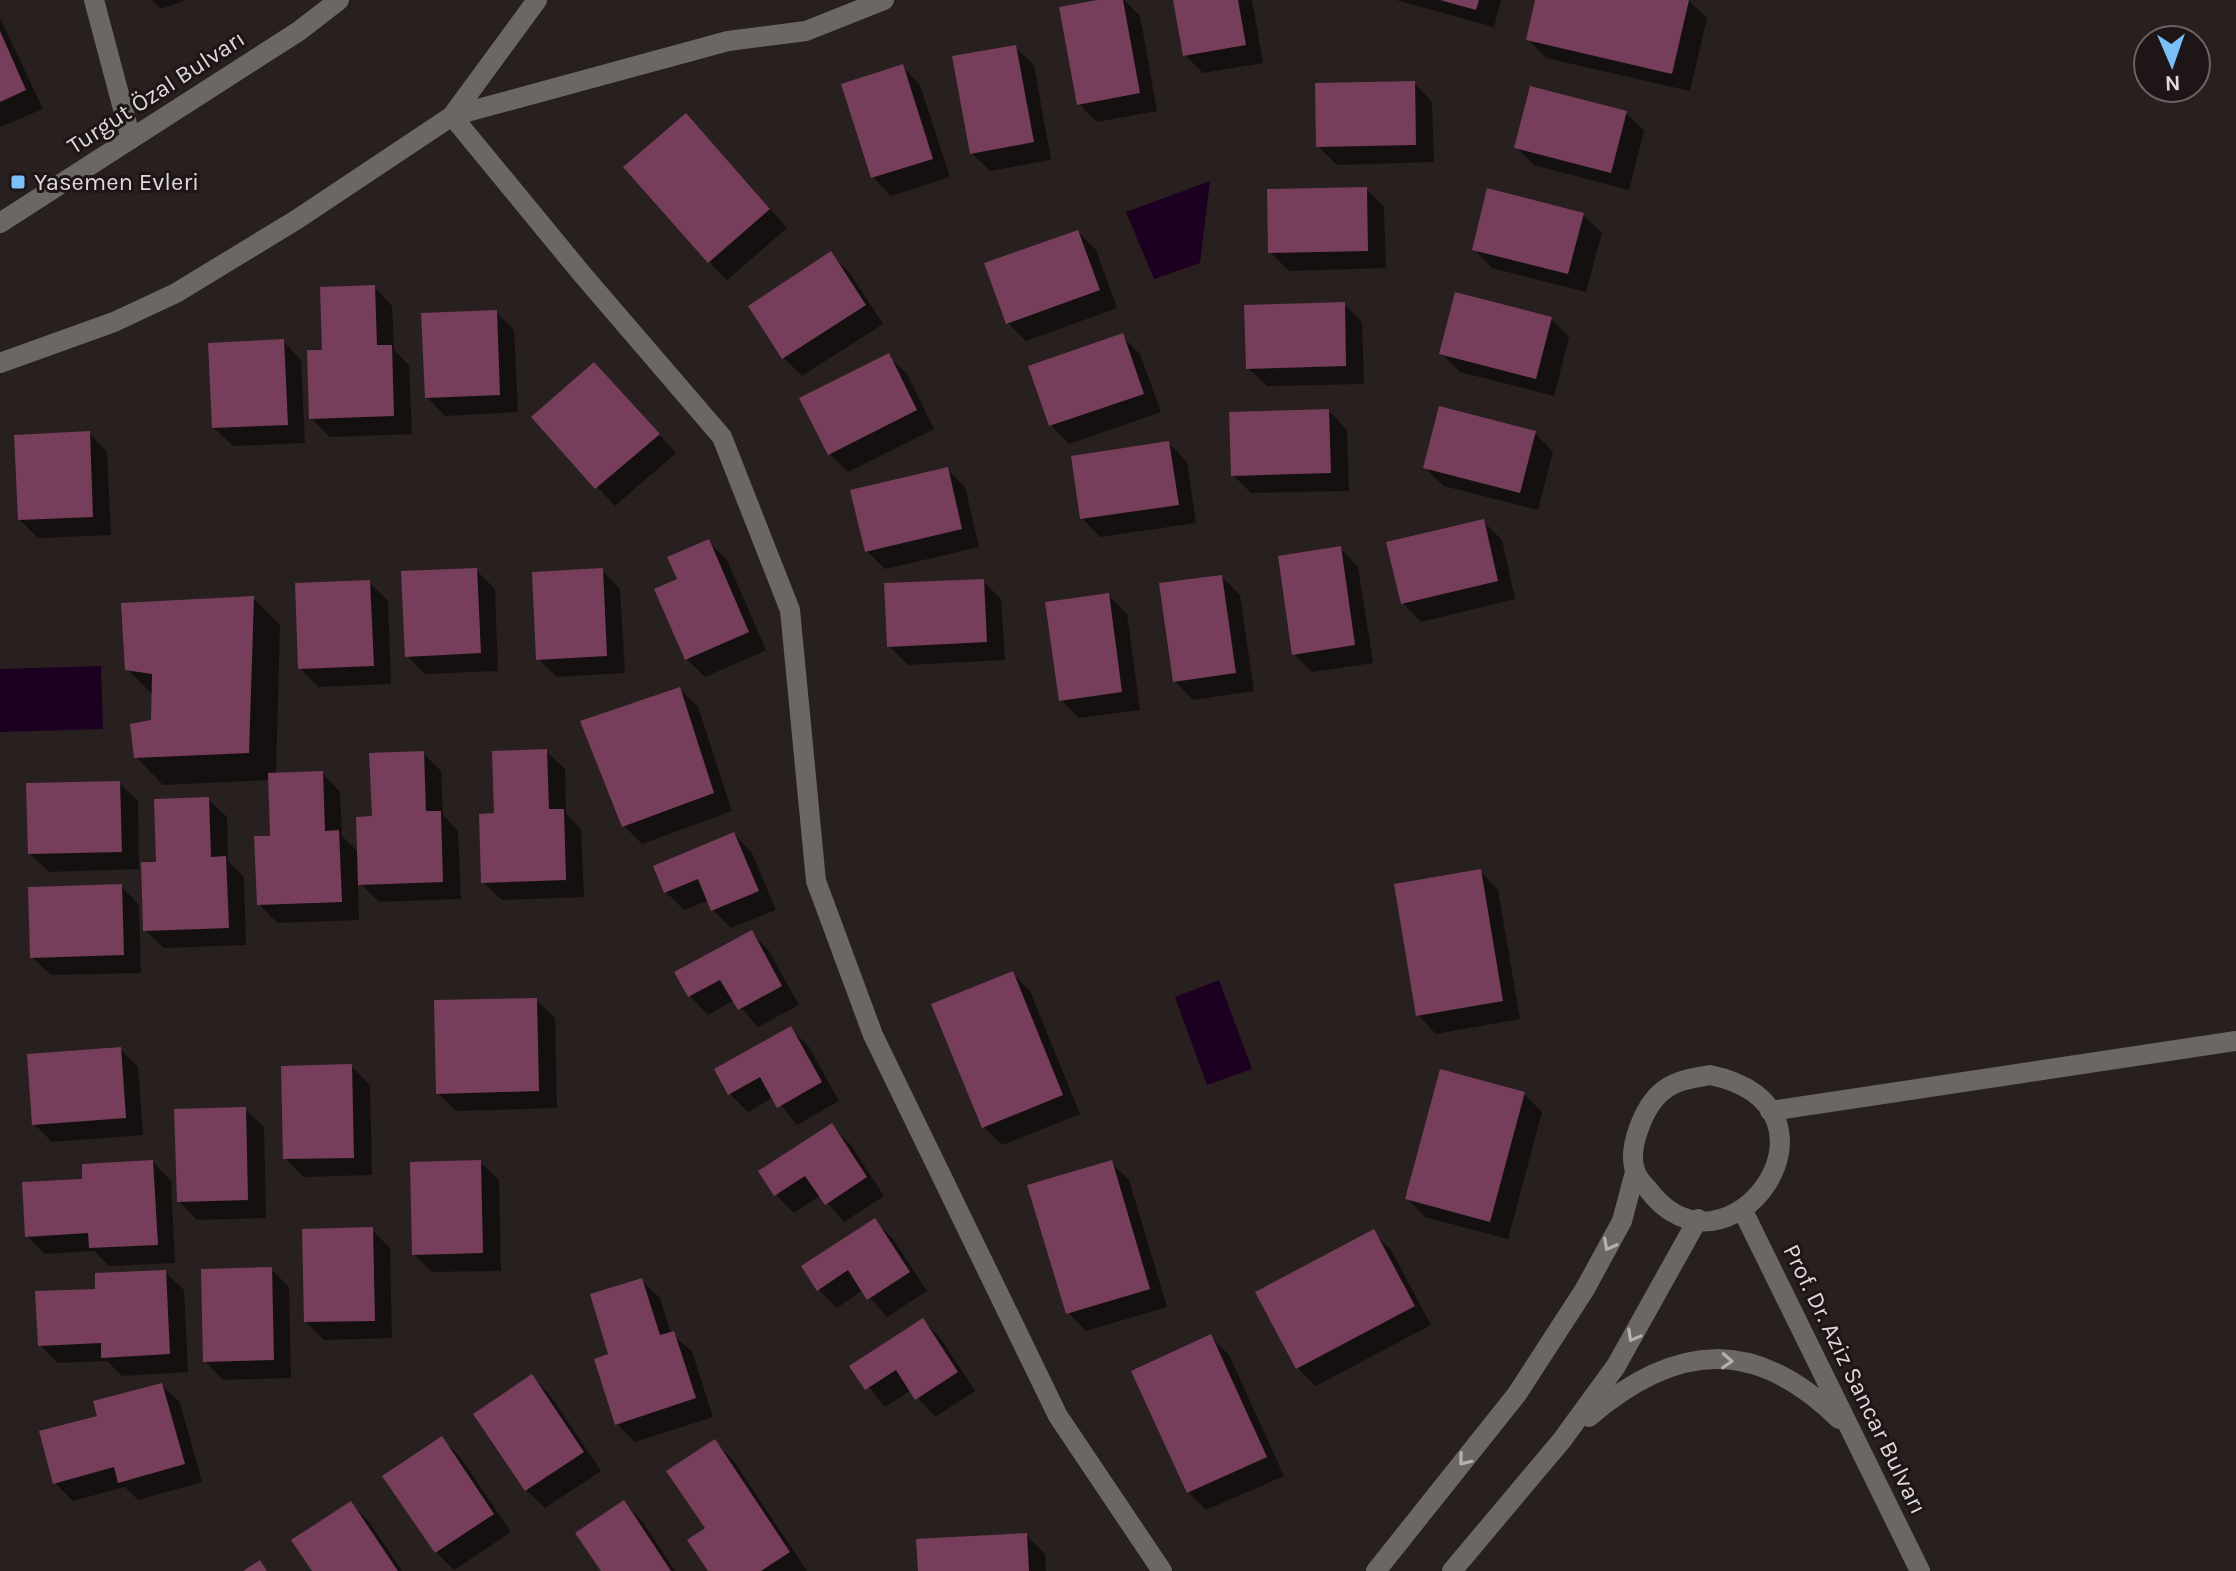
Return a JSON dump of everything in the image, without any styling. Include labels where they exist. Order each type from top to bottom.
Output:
[{"type":"street","points":[[94,0],[131,139]]},
{"type":"street","name":"Turgut Özal Bulvarı","points":[[0,223],[299,31],[339,0]]},
{"type":"street","points":[[452,116],[537,0]]},
{"type":"street","points":[[0,363],[114,322],[176,293],[296,220],[452,116],[728,41],[806,31],[884,0]]},
{"type":"street","points":[[452,116],[722,437],[790,610],[816,881],[873,1035],[1058,1416],[1162,1571]]},
{"type":"street","points":[[1770,1111],[2236,1041]]},
{"type":"street","points":[[1376,1571],[1517,1394],[1585,1289],[1622,1221],[1635,1172],[1637,1131],[1646,1109],[1663,1091],[1685,1079],[1710,1075],[1734,1080],[1755,1093],[1770,1111],[1778,1132],[1779,1155],[1773,1177],[1761,1197],[1743,1211],[1721,1219],[1698,1219],[1676,1213],[1656,1200],[1635,1172]]},
{"type":"street","name":"Prof. Dr. Aziz Sancar Bulvarı","points":[[1743,1211],[1920,1571]]},
{"type":"street","points":[[1452,1571],[1562,1440],[1616,1366],[1698,1219]]},
{"type":"street","points":[[1562,1440],[1615,1394],[1645,1376],[1681,1363],[1731,1359],[1770,1368],[1809,1390],[1852,1432]]},
{"type":"shaded area","points":[[1210,181],[1200,263],[1154,279],[1126,212]]},
{"type":"shaded area","points":[[101,666],[103,729],[0,732],[0,669]]},
{"type":"shaded area","points":[[1219,980],[1252,1069],[1207,1085],[1175,997]]},
{"type":"building","points":[[1097,0],[1123,0],[1140,93],[1077,105],[1059,7]]},
{"type":"building","points":[[1173,0],[1238,0],[1246,45],[1183,56]]},
{"type":"building","points":[[1440,0],[1479,0],[1476,10]]},
{"type":"building","points":[[1535,0],[1689,0],[1672,74],[1526,40]]},
{"type":"building","points":[[0,31],[26,90],[0,102]]},
{"type":"building","points":[[1016,45],[1034,142],[970,154],[952,56]]},
{"type":"building","points":[[903,64],[933,159],[871,178],[841,84]]},
{"type":"building","points":[[1415,81],[1416,145],[1316,147],[1315,83]]},
{"type":"building","points":[[1530,86],[1627,111],[1611,173],[1514,148]]},
{"type":"building","points":[[686,113],[770,209],[708,263],[623,167]]},
{"type":"building","points":[[1367,187],[1368,251],[1268,253],[1267,189]]},
{"type":"building","points":[[1487,188],[1584,213],[1568,274],[1472,250]]},
{"type":"building","points":[[1078,230],[1100,290],[1006,324],[984,263]]},
{"type":"building","points":[[831,251],[866,305],[782,359],[748,306]]},
{"type":"building","points":[[375,285],[377,345],[392,345],[394,416],[309,419],[307,350],[322,350],[320,287]]},
{"type":"building","points":[[1455,292],[1552,317],[1536,379],[1439,354]]},
{"type":"building","points":[[1345,302],[1346,366],[1246,369],[1244,305]]},
{"type":"building","points":[[497,310],[500,395],[425,398],[421,313]]},
{"type":"building","points":[[1123,333],[1144,394],[1049,426],[1028,366]]},
{"type":"building","points":[[284,339],[288,425],[212,428],[208,343]]},
{"type":"building","points":[[889,353],[917,410],[828,455],[799,398]]},
{"type":"building","points":[[594,362],[660,434],[595,489],[531,417]]},
{"type":"building","points":[[1439,406],[1536,431],[1520,493],[1423,468]]},
{"type":"building","points":[[1329,409],[1331,473],[1231,476],[1229,412]]},
{"type":"building","points":[[90,431],[93,517],[18,520],[14,435]]},
{"type":"building","points":[[1169,441],[1179,505],[1080,519],[1071,456]]},
{"type":"building","points":[[948,467],[962,529],[865,552],[850,490]]},
{"type":"building","points":[[1484,519],[1498,581],[1401,604],[1386,542]]},
{"type":"building","points":[[709,539],[749,632],[685,660],[654,589],[677,579],[667,557]]},
{"type":"building","points":[[1341,546],[1355,645],[1292,655],[1278,556]]},
{"type":"building","points":[[477,568],[481,653],[405,657],[401,571]]},
{"type":"building","points":[[603,568],[607,656],[536,660],[532,572]]},
{"type":"building","points":[[1222,575],[1236,673],[1173,682],[1159,583]]},
{"type":"building","points":[[984,579],[987,642],[887,647],[884,583]]},
{"type":"building","points":[[370,580],[374,666],[298,669],[295,583]]},
{"type":"building","points":[[1109,593],[1122,692],[1059,701],[1045,602]]},
{"type":"building","points":[[254,596],[249,753],[134,758],[130,724],[151,720],[152,674],[125,670],[121,603]]},
{"type":"building","points":[[680,687],[714,793],[622,827],[580,721]]},
{"type":"building","points":[[547,749],[549,809],[564,809],[566,880],[481,883],[479,814],[494,813],[492,751]]},
{"type":"building","points":[[424,751],[426,811],[441,811],[443,882],[358,885],[356,817],[372,816],[369,753]]},
{"type":"building","points":[[323,771],[325,831],[339,830],[342,902],[257,905],[254,836],[270,836],[268,773]]},
{"type":"building","points":[[120,781],[122,852],[28,854],[26,783]]},
{"type":"building","points":[[209,797],[211,857],[226,856],[229,928],[143,931],[141,862],[156,862],[154,799]]},
{"type":"building","points":[[734,832],[759,891],[711,911],[698,879],[664,893],[653,866]]},
{"type":"building","points":[[1481,869],[1503,1001],[1416,1016],[1394,884]]},
{"type":"building","points":[[122,884],[124,955],[30,958],[28,887]]},
{"type":"building","points":[[752,930],[782,986],[738,1010],[720,980],[688,997],[674,972]]},
{"type":"building","points":[[1013,971],[1063,1095],[982,1128],[931,1004]]},
{"type":"building","points":[[537,998],[539,1091],[436,1094],[434,1000]]},
{"type":"building","points":[[791,1026],[822,1082],[777,1108],[760,1077],[728,1095],[714,1069]]},
{"type":"building","points":[[121,1047],[126,1118],[32,1125],[27,1054]]},
{"type":"building","points":[[352,1064],[354,1158],[283,1159],[281,1066]]},
{"type":"building","points":[[1440,1069],[1525,1092],[1490,1222],[1405,1199]]},
{"type":"building","points":[[246,1107],[248,1200],[177,1202],[174,1109]]},
{"type":"building","points":[[832,1123],[867,1177],[825,1205],[805,1176],[774,1196],[758,1171]]},
{"type":"building","points":[[153,1160],[158,1245],[89,1248],[88,1233],[25,1237],[22,1182],[82,1179],[82,1164]]},
{"type":"building","points":[[481,1160],[483,1253],[412,1255],[410,1162]]},
{"type":"building","points":[[1112,1160],[1150,1289],[1066,1314],[1027,1185]]},
{"type":"building","points":[[875,1218],[910,1272],[867,1300],[848,1270],[817,1291],[801,1266]]},
{"type":"building","points":[[373,1227],[375,1321],[304,1322],[302,1229]]},
{"type":"building","points":[[1374,1229],[1415,1306],[1296,1369],[1255,1292]]},
{"type":"building","points":[[272,1267],[274,1360],[203,1362],[201,1269]]},
{"type":"building","points":[[166,1270],[170,1354],[101,1358],[101,1343],[38,1346],[35,1291],[95,1289],[95,1273]]},
{"type":"building","points":[[642,1278],[660,1335],[674,1331],[696,1398],[615,1425],[594,1359],[608,1354],[590,1294]]},
{"type":"building","points":[[923,1318],[958,1372],[915,1400],[896,1370],[865,1390],[849,1366]]},
{"type":"building","points":[[1211,1334],[1267,1457],[1187,1493],[1131,1371]]},
{"type":"building","points":[[532,1374],[584,1452],[525,1491],[473,1414]]},
{"type":"building","points":[[162,1383],[185,1464],[118,1483],[114,1467],[53,1484],[39,1431],[97,1416],[93,1401]]},
{"type":"building","points":[[442,1436],[494,1514],[435,1553],[382,1476]]},
{"type":"building","points":[[715,1439],[790,1552],[761,1571],[708,1571],[687,1540],[705,1528],[666,1471]]},
{"type":"building","points":[[624,1500],[671,1571],[601,1571],[575,1533]]},
{"type":"building","points":[[351,1501],[398,1571],[312,1571],[291,1540]]},
{"type":"building","points":[[1027,1533],[1029,1571],[918,1571],[916,1539]]},
{"type":"building","points":[[260,1560],[267,1571],[243,1571]]},
{"type":"place","name":"Yasemen Evleri","points":[[18,182]]}]
